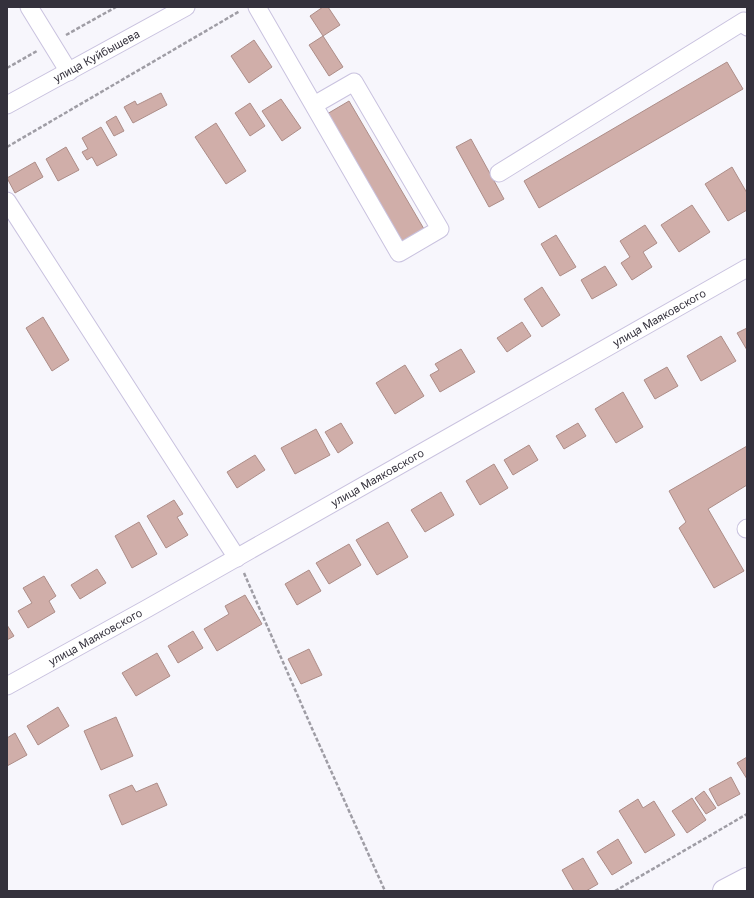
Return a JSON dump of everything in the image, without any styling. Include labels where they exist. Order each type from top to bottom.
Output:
[{"type":"main road","points":[[724,891],[747,879]]},
{"type":"street","points":[[28,7],[69,72]]},
{"type":"street","name":"улица Куйбышева","points":[[7,105],[186,7]]},
{"type":"street","points":[[249,9],[314,105],[399,252],[440,229],[354,82],[314,105]]},
{"type":"street","points":[[499,173],[744,22],[747,26]]},
{"type":"street","points":[[7,201],[237,558]]},
{"type":"street","name":"улица Маяковского","points":[[7,686],[237,558],[747,268]]},
{"type":"path","points":[[7,147],[249,9]]},
{"type":"path","points":[[237,558],[385,891]]},
{"type":"path","points":[[615,891],[747,814]]},
{"type":"building","points":[[323,7],[328,7],[340,25],[323,36],[310,16]]},
{"type":"building","points":[[323,36],[343,67],[329,76],[309,45]]},
{"type":"building","points":[[254,40],[272,67],[249,83],[231,56]]},
{"type":"building","points":[[727,62],[743,89],[539,208],[524,181]]},
{"type":"building","points":[[161,93],[167,105],[133,123],[124,107],[135,101],[137,105]]},
{"type":"building","points":[[281,99],[301,128],[282,141],[262,111]]},
{"type":"building","points":[[349,101],[424,229],[402,241],[327,114]]},
{"type":"building","points":[[250,103],[265,126],[250,136],[235,113]]},
{"type":"building","points":[[116,116],[124,131],[114,136],[106,122]]},
{"type":"building","points":[[216,123],[246,171],[226,184],[195,137]]},
{"type":"building","points":[[101,127],[117,155],[97,166],[92,157],[87,160],[82,152],[88,149],[82,138]]},
{"type":"building","points":[[471,139],[504,199],[489,207],[456,147]]},
{"type":"building","points":[[66,147],[79,170],[58,181],[46,159]]},
{"type":"building","points":[[35,162],[43,177],[15,193],[7,178]]},
{"type":"building","points":[[732,167],[747,193],[747,210],[728,221],[705,184]]},
{"type":"building","points":[[692,205],[710,232],[679,252],[661,225]]},
{"type":"building","points":[[645,225],[657,243],[643,252],[652,267],[632,280],[621,263],[630,257],[620,241]]},
{"type":"building","points":[[556,235],[576,267],[560,276],[541,244]]},
{"type":"building","points":[[605,266],[617,285],[592,299],[581,280]]},
{"type":"building","points":[[542,287],[560,315],[542,327],[524,299]]},
{"type":"building","points":[[43,317],[69,360],[52,371],[26,328]]},
{"type":"building","points":[[522,322],[531,336],[507,352],[497,338]]},
{"type":"building","points":[[747,328],[747,350],[737,333]]},
{"type":"building","points":[[721,336],[736,361],[701,381],[687,356]]},
{"type":"building","points":[[461,349],[475,372],[440,392],[430,375],[439,370],[435,364]]},
{"type":"building","points":[[405,365],[424,396],[395,414],[376,383]]},
{"type":"building","points":[[667,367],[678,386],[655,399],[644,380]]},
{"type":"building","points":[[623,392],[643,427],[616,443],[595,409]]},
{"type":"building","points":[[341,423],[353,443],[338,453],[325,432]]},
{"type":"building","points":[[578,423],[586,436],[564,449],[556,436]]},
{"type":"building","points":[[316,429],[330,455],[295,474],[281,448]]},
{"type":"building","points":[[529,445],[538,460],[513,475],[504,460]]},
{"type":"building","points":[[747,446],[747,485],[708,509],[744,571],[714,588],[679,528],[686,522],[669,491]]},
{"type":"building","points":[[255,455],[265,470],[237,488],[227,472]]},
{"type":"building","points":[[494,464],[508,488],[480,505],[466,481]]},
{"type":"building","points":[[441,492],[454,515],[425,532],[411,510]]},
{"type":"building","points":[[174,500],[183,514],[177,517],[188,535],[166,548],[147,516]]},
{"type":"building","points":[[139,522],[157,554],[132,568],[115,536]]},
{"type":"building","points":[[388,522],[408,557],[377,575],[356,540]]},
{"type":"building","points":[[349,544],[361,565],[329,584],[316,563]]},
{"type":"building","points":[[97,569],[106,583],[80,599],[71,585]]},
{"type":"building","points":[[309,570],[321,591],[297,605],[285,584]]},
{"type":"building","points":[[44,576],[56,596],[49,601],[55,612],[28,628],[18,611],[32,603],[23,588]]},
{"type":"building","points":[[245,595],[262,624],[217,651],[204,629],[229,614],[225,606]]},
{"type":"building","points":[[7,625],[14,636],[7,640]]},
{"type":"building","points":[[193,631],[203,648],[178,663],[168,646]]},
{"type":"building","points":[[309,649],[322,675],[301,684],[288,659]]},
{"type":"building","points":[[157,653],[170,676],[136,696],[122,673]]},
{"type":"building","points":[[58,707],[69,726],[38,745],[27,726]]},
{"type":"building","points":[[116,717],[133,756],[101,770],[84,731]]},
{"type":"building","points":[[15,733],[27,755],[7,766],[7,738]]},
{"type":"building","points":[[747,757],[747,779],[737,763]]},
{"type":"building","points":[[731,777],[740,794],[718,806],[709,789]]},
{"type":"building","points":[[157,783],[167,805],[122,825],[109,795],[132,785],[136,792]]},
{"type":"building","points":[[704,791],[716,808],[706,814],[695,798]]},
{"type":"building","points":[[692,798],[706,820],[687,833],[672,811]]},
{"type":"building","points":[[638,799],[643,808],[654,801],[675,835],[645,853],[619,811]]},
{"type":"building","points":[[618,839],[632,863],[612,875],[597,852]]},
{"type":"building","points":[[583,858],[598,884],[586,891],[574,891],[562,870]]}]
